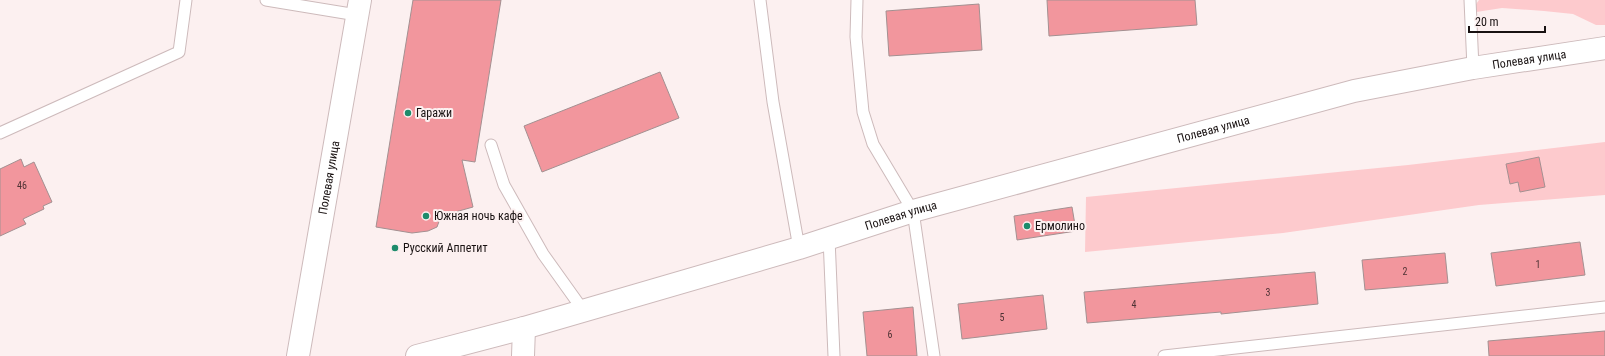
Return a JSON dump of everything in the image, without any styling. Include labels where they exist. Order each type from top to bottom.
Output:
[{"type":"main road","name":"Полевая улица","points":[[298,356],[358,8]]},
{"type":"main road","name":"Полевая улица","points":[[417,356],[524,328],[799,248],[913,211],[1354,90],[1473,68],[1605,48]]},
{"type":"main road","points":[[523,356],[524,328]]},
{"type":"lane","points":[[0,133],[180,52],[186,0]]},
{"type":"lane","points":[[266,0],[358,8]]},
{"type":"lane","points":[[760,0],[772,102],[799,248]]},
{"type":"lane","points":[[856,0],[856,37],[863,112],[873,144],[913,211],[934,356]]},
{"type":"lane","points":[[1470,0],[1473,68]]},
{"type":"lane","points":[[491,145],[504,185],[543,254],[583,310]]},
{"type":"lane","points":[[828,238],[834,356]]},
{"type":"lane","points":[[1164,356],[1605,307]]},
{"type":"shaded area","points":[[1479,0],[1605,0],[1605,25],[1596,25],[1573,14],[1544,11],[1502,8],[1470,13]]},
{"type":"shaded area","points":[[1605,142],[1605,195],[1479,205],[1283,233],[1085,252],[1086,197],[1408,165]]},
{"type":"building","points":[[413,0],[501,0],[475,162],[462,160],[473,207],[441,216],[437,227],[428,231],[412,233],[376,227]]},
{"type":"building","points":[[1047,0],[1195,0],[1197,25],[1049,36]]},
{"type":"building","points":[[979,4],[982,50],[889,56],[886,11]]},
{"type":"building","points":[[660,72],[679,118],[542,172],[524,126]]},
{"type":"building","points":[[1539,157],[1545,187],[1520,192],[1518,182],[1510,184],[1506,164]]},
{"type":"building","points":[[21,159],[24,167],[34,162],[52,202],[43,206],[44,209],[23,219],[26,224],[0,236],[0,169]]},
{"type":"building","points":[[1072,207],[1076,231],[1017,240],[1014,216]]},
{"type":"building","points":[[1580,242],[1585,275],[1496,286],[1491,253]]},
{"type":"building","points":[[1445,253],[1448,283],[1365,290],[1362,260]]},
{"type":"building","points":[[1315,272],[1318,304],[1221,314],[1221,312],[1087,323],[1084,292]]},
{"type":"building","points":[[1043,295],[1047,329],[962,339],[958,304]]},
{"type":"building","points":[[913,307],[917,356],[867,356],[863,312]]},
{"type":"building","points":[[1605,331],[1605,356],[1489,356],[1488,341]]},
{"type":"place","name":"Гаражи","points":[[408,113]]},
{"type":"place","name":"Южная ночь кафе","points":[[426,216]]},
{"type":"place","name":"Ермолино","points":[[1027,226]]},
{"type":"place","name":"Русский Аппетит","points":[[395,248]]}]
